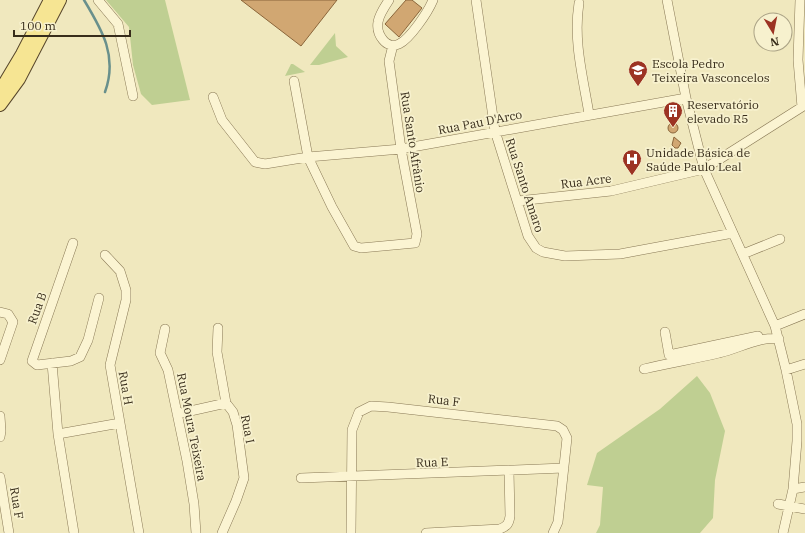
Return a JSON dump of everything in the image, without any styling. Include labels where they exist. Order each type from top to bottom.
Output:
[{"type":"main road","points":[[0,91],[22,54],[50,0]]},
{"type":"main road","points":[[0,105],[19,79],[60,0]]},
{"type":"street","points":[[98,0],[118,24],[133,96]]},
{"type":"street","points":[[389,0],[379,18],[378,30],[384,41],[393,45],[398,44],[408,36],[433,0]]},
{"type":"street","name":"Rua Santo Amaro","points":[[476,0],[495,131],[530,240],[536,248],[543,252],[565,256],[620,254],[733,233]]},
{"type":"street","points":[[667,0],[686,98],[704,169],[777,332],[786,370],[797,424],[793,489],[782,533]]},
{"type":"street","points":[[800,0],[798,60],[804,106]]},
{"type":"street","points":[[580,3],[577,20],[578,49],[589,114]]},
{"type":"street","name":"Rua Santo Afrânio","points":[[308,157],[332,207],[354,246],[361,248],[415,243],[417,234],[401,149],[389,61],[393,45]]},
{"type":"street","points":[[294,81],[308,157]]},
{"type":"street","name":"Rua Pau D'Arco","points":[[213,97],[222,120],[255,162],[264,164],[278,163],[308,157],[401,149],[589,114],[686,98]]},
{"type":"street","name":"Rua Acre","points":[[518,201],[611,191],[704,169],[804,106]]},
{"type":"street","points":[[743,254],[780,239]]},
{"type":"street","name":"Rua B","points":[[52,363],[37,365],[32,360],[73,243]]},
{"type":"street","name":"Rua H","points":[[105,255],[120,271],[126,290],[126,300],[110,365],[139,533]]},
{"type":"street","points":[[74,533],[58,434],[52,363],[71,361],[82,355],[99,298]]},
{"type":"street","points":[[0,312],[8,314],[12,319],[8,339],[0,360]]},
{"type":"street","points":[[644,369],[720,353],[766,340],[805,314]]},
{"type":"street","name":"Rua I","points":[[218,328],[217,352],[226,403],[233,412],[237,425],[244,478],[222,533]]},
{"type":"street","name":"Rua Moura Teixeira","points":[[165,329],[160,353],[168,370],[177,414],[194,504],[196,533]]},
{"type":"street","points":[[665,332],[669,355],[777,332]]},
{"type":"street","points":[[786,370],[805,364]]},
{"type":"street","points":[[177,414],[226,403]]},
{"type":"street","name":"Rua F","points":[[351,476],[352,430],[360,412],[371,406],[436,411],[558,426],[567,438],[558,522],[553,533]]},
{"type":"street","points":[[0,416],[0,437]]},
{"type":"street","points":[[58,434],[120,423]]},
{"type":"street","name":"Rua E","points":[[301,478],[564,468]]},
{"type":"street","points":[[426,533],[500,529],[506,527],[510,516],[509,471]]},
{"type":"street","points":[[351,476],[351,533]]},
{"type":"street","name":"Rua F","points":[[0,477],[9,533]]},
{"type":"street","points":[[793,489],[805,488]]},
{"type":"street","points":[[778,504],[805,509]]},
{"type":"green space","points":[[106,0],[165,0],[190,100],[152,105],[141,94],[133,65],[129,27]]},
{"type":"green space","points":[[335,33],[336,46],[348,57],[319,65],[310,65]]},
{"type":"green space","points":[[291,64],[293,64],[305,72],[285,76]]},
{"type":"green space","points":[[697,376],[710,393],[725,431],[715,480],[713,518],[700,533],[596,533],[600,525],[603,487],[587,485],[597,453],[660,409]]},
{"type":"building","points":[[241,0],[337,0],[301,46]]},
{"type":"building","points":[[406,0],[412,0],[422,8],[399,37],[385,24]]},
{"type":"building","name":"Reservatório elevado R5","points":[[671,123],[675,123],[678,128],[675,133],[671,133],[668,130],[668,126]]},
{"type":"building","points":[[674,137],[681,143],[678,148],[675,148],[672,145]]},
{"type":"waterway","points":[[84,0],[97,22],[109,55],[109,79],[105,92]]},
{"type":"place","name":"Escola Pedro Teixeira Vasconcelos","points":[[638,87]]},
{"type":"place","name":"Reservatório elevado R5","points":[[673,128]]},
{"type":"place","name":"Unidade Básica de Saúde Paulo Leal","points":[[632,176]]}]
